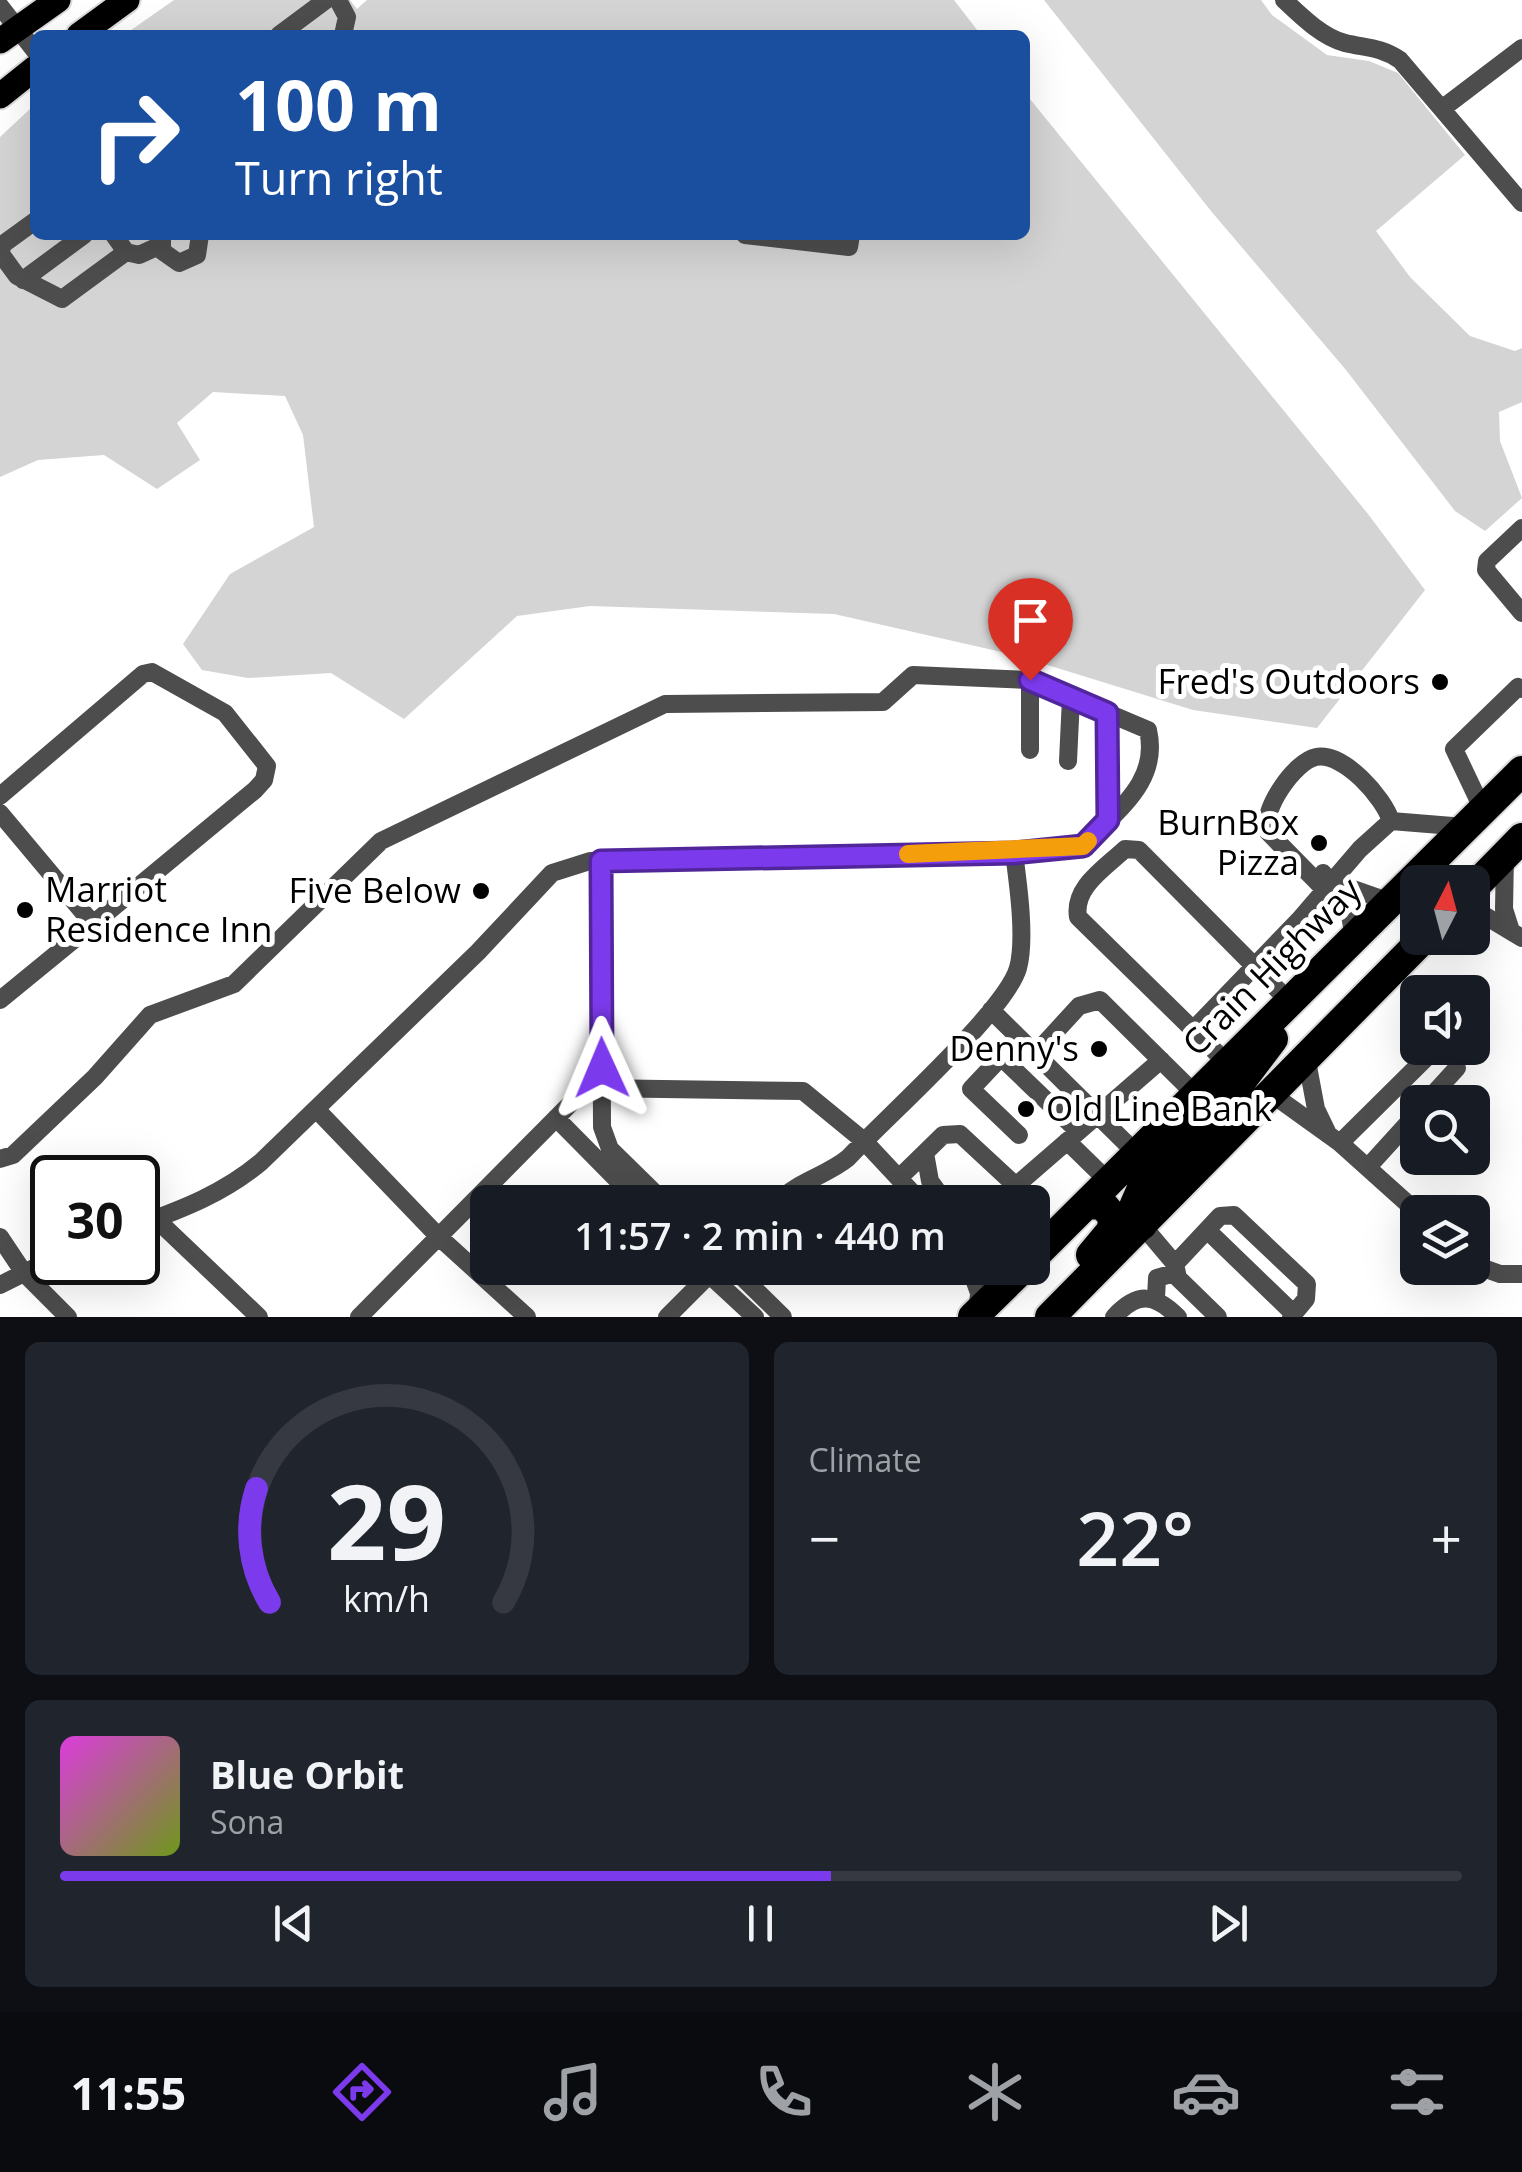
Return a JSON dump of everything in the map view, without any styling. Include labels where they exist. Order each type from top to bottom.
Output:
[{"type":"highway","name":"Crain Highway","points":[[1050,1240],[1522,771]]},
{"type":"highway","points":[[1490,871],[1514,847]]},
{"type":"highway","points":[[1050,1317],[1407,955]]},
{"type":"highway","points":[[1142,1225],[1133,1209],[1143,1186],[1248,1074],[1280,1027],[1287,1005]]},
{"type":"highway","points":[[1035,1317],[1111,1231],[1110,1213],[1099,1204],[1086,1204]]},
{"type":"highway","points":[[976,1315],[1006,1285]]},
{"type":"main road","points":[[8,34],[58,0]]},
{"type":"main road","points":[[86,30],[127,0]]},
{"type":"main road","points":[[0,96],[30,72]]},
{"type":"street","points":[[286,30],[326,0]]},
{"type":"street","points":[[338,0],[348,16],[344,30]]},
{"type":"street","points":[[1284,0],[1304,20],[1342,42],[1383,48],[1400,60],[1522,204]]},
{"type":"street","points":[[0,6],[8,34],[30,49]]},
{"type":"street","points":[[1443,108],[1522,48]]},
{"type":"street","points":[[30,225],[2,246],[9,270],[62,299],[126,252]]},
{"type":"street","points":[[23,280],[77,240]]},
{"type":"street","points":[[118,240],[126,252],[139,256],[161,240],[166,257],[186,262],[200,249],[201,240]]},
{"type":"street","points":[[799,240],[850,246],[850,240]]},
{"type":"street","points":[[1522,528],[1487,561],[1486,570],[1522,613]]},
{"type":"street","points":[[0,796],[143,674],[152,672],[225,713],[266,760],[264,780],[0,1000]]},
{"type":"street","points":[[0,1159],[12,1154],[95,1078],[150,1016],[234,984],[380,841],[665,704],[883,702],[913,675],[1030,680],[1148,730],[1154,756],[1144,780],[1083,846],[1014,853],[601,861],[565,866],[552,873],[317,1110],[236,1183],[160,1216]]},
{"type":"street","points":[[1030,680],[1030,750]]},
{"type":"street","points":[[1193,1030],[1327,884],[1391,821],[1474,818],[1454,749],[1518,687],[1522,689]]},
{"type":"street","points":[[1068,761],[1071,698]]},
{"type":"street","points":[[1107,713],[1108,820]]},
{"type":"street","points":[[1354,938],[1348,905],[1275,839],[1266,827],[1267,808],[1314,757],[1338,762],[1382,801],[1391,821]]},
{"type":"street","points":[[0,813],[94,924]]},
{"type":"street","points":[[1514,847],[1504,909],[1516,934]]},
{"type":"street","points":[[1228,1064],[1078,917],[1076,904],[1082,890],[1125,849],[1139,850],[1254,966],[1287,1005]]},
{"type":"street","points":[[798,1185],[834,1170],[864,1141],[991,1010],[1017,972],[1014,853]]},
{"type":"street","points":[[601,861],[602,1127],[610,1150],[634,1185]]},
{"type":"street","points":[[1327,884],[1390,902]]},
{"type":"street","points":[[1490,919],[1516,934]]},
{"type":"street","points":[[1036,1053],[1078,1006],[1093,998],[1100,1000],[1196,1095]]},
{"type":"street","points":[[991,1010],[1137,1154]]},
{"type":"street","points":[[1019,1038],[971,1089],[1044,1160]]},
{"type":"street","points":[[1306,1056],[1316,1109],[1334,1138]]},
{"type":"street","points":[[1001,1058],[1109,1182]]},
{"type":"street","points":[[1017,1185],[1161,1060]]},
{"type":"street","points":[[1334,1138],[1417,1065]]},
{"type":"street","points":[[1442,1085],[1457,1068]]},
{"type":"street","points":[[359,1317],[584,1091],[796,1089],[864,1141],[905,1185]]},
{"type":"street","points":[[1269,1092],[1334,1138],[1400,1197]]},
{"type":"street","points":[[317,1110],[439,1237],[527,1317]]},
{"type":"street","points":[[560,1114],[610,1150]]},
{"type":"street","points":[[560,1114],[631,1185]]},
{"type":"street","points":[[1368,1168],[1400,1132]]},
{"type":"street","points":[[899,1178],[943,1135],[960,1134],[1015,1185]]},
{"type":"street","points":[[925,1153],[933,1185]]},
{"type":"street","points":[[1177,1317],[1156,1298],[1152,1289],[1157,1278],[1175,1269],[1207,1230],[1220,1216],[1234,1215],[1307,1284],[1306,1299],[1292,1315],[1207,1230]]},
{"type":"street","points":[[160,1222],[260,1317]]},
{"type":"street","points":[[1142,1225],[1218,1317]]},
{"type":"street","points":[[0,1237],[24,1273],[60,1314]]},
{"type":"street","points":[[0,1285],[30,1270]]},
{"type":"street","points":[[1490,1270],[1522,1274]]},
{"type":"street","points":[[667,1317],[696,1285]]},
{"type":"street","points":[[724,1285],[756,1317]]},
{"type":"street","points":[[750,1285],[783,1317]]},
{"type":"street","points":[[976,1285],[979,1294],[976,1315]]},
{"type":"street","points":[[1114,1317],[1129,1300],[1156,1298]]},
{"type":"shaded area","points":[[174,0],[350,0],[357,9],[367,0],[954,0],[977,30],[131,30]]},
{"type":"shaded area","points":[[1044,0],[1261,0],[1272,15],[1327,55],[1369,61],[1398,73],[1465,155],[1376,231],[1410,277],[1470,336],[1515,351],[1522,348],[1522,402],[1499,412],[1500,441],[1522,498],[1485,531],[1455,511],[1346,370],[1211,211]]},
{"type":"shaded area","points":[[1030,99],[1368,514],[1425,590],[1317,728],[1193,710],[1015,655],[834,614],[590,606],[517,616],[404,719],[331,673],[248,678],[202,670],[183,644],[230,574],[314,527],[303,435],[285,396],[213,392],[177,423],[200,460],[157,489],[104,455],[38,460],[0,477],[0,137],[30,109],[30,240],[1030,240]]},
{"type":"slow traffic","points":[[908,854],[1014,853],[1083,846],[1088,841]]},
{"type":"place","name":"Fred's Outdoors","points":[[1440,682]]},
{"type":"place","name":"BurnBox Pizza","points":[[1319,843]]},
{"type":"place","name":"Five Below","points":[[481,891]]},
{"type":"place","name":"Marriot Residence Inn","points":[[25,910]]},
{"type":"place","name":"Denny's","points":[[1099,1049]]},
{"type":"place","name":"Old Line Bank","points":[[1026,1109]]},
{"type":"route","points":[[602,1068],[601,861],[1014,853],[1083,846],[1108,820],[1107,713],[1030,680]]}]
